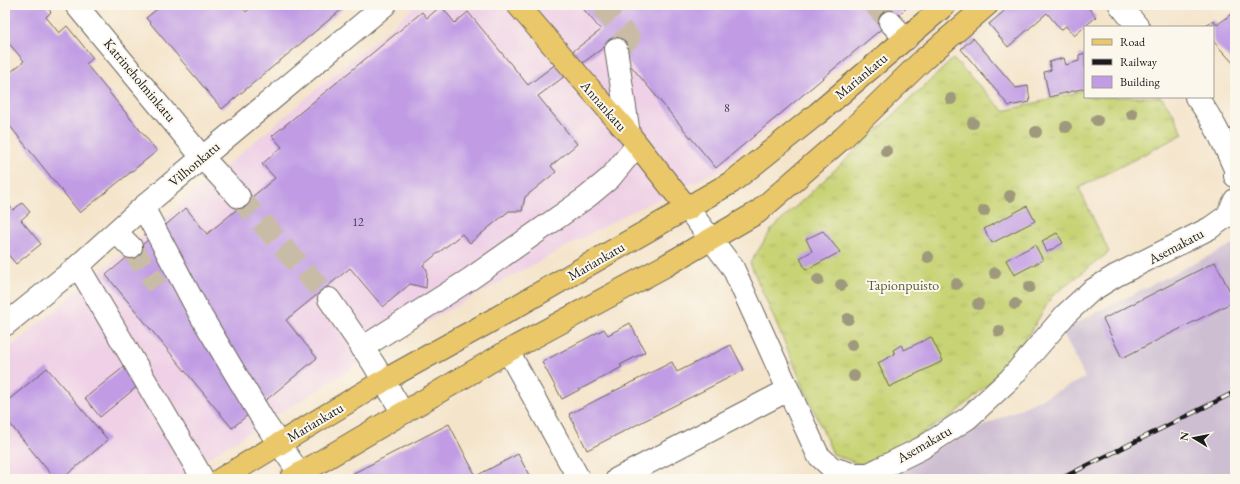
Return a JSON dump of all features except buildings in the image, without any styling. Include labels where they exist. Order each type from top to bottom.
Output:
[{"type":"main road","name":"Annankatu","points":[[518,5],[633,139],[688,209]]},
{"type":"main road","name":"Mariankatu","points":[[221,479],[383,380],[688,209],[732,182],[906,39],[945,5]]},
{"type":"main road","points":[[295,476],[402,414],[512,359],[758,212],[844,137],[923,60],[987,5]]},
{"type":"street","name":"Katrineholminkatu","points":[[76,5],[202,157],[239,198]]},
{"type":"street","name":"Vilhonkatu","points":[[5,325],[78,266],[123,239],[143,207],[385,5]]},
{"type":"street","points":[[1120,5],[1137,26]]},
{"type":"street","points":[[890,22],[906,39]]},
{"type":"street","points":[[362,348],[470,279],[587,197],[610,178],[633,139],[616,49]]},
{"type":"street","points":[[1197,98],[1205,108],[1214,124],[1235,169],[1235,176]]},
{"type":"street","name":"Asemakatu","points":[[688,209],[733,268],[818,455],[832,468],[852,474],[869,474],[922,448],[968,418],[1010,379],[1066,314],[1092,291],[1115,276],[1210,228],[1227,216],[1235,200]]},
{"type":"street","points":[[143,207],[202,316],[265,423],[280,444],[295,476]]},
{"type":"street","points":[[78,266],[203,479]]},
{"type":"street","points":[[329,299],[383,380],[402,414]]},
{"type":"street","points":[[512,359],[579,479]]},
{"type":"street","points":[[617,479],[788,390]]},
{"type":"shaded area","points":[[417,5],[913,5],[720,170],[627,214],[432,319],[174,479],[5,479],[5,352]]},
{"type":"shaded area","points":[[1235,243],[1235,479],[872,479],[1085,378],[1062,330]]},
{"type":"green space","name":"Tapionpuisto","points":[[953,59],[1004,111],[1084,90],[1084,98],[1162,98],[1172,111],[1183,134],[1079,188],[1109,252],[1052,296],[1031,331],[1003,371],[952,416],[884,455],[861,465],[833,454],[750,263],[772,229]]},
{"type":"tunnel","points":[[614,5],[606,12],[629,38],[616,49]]},
{"type":"tunnel","points":[[875,5],[890,22]]},
{"type":"tunnel","points":[[239,197],[329,299]]},
{"type":"tunnel","points":[[131,247],[157,286]]},
{"type":"railway","points":[[1060,479],[1235,392]]}]
